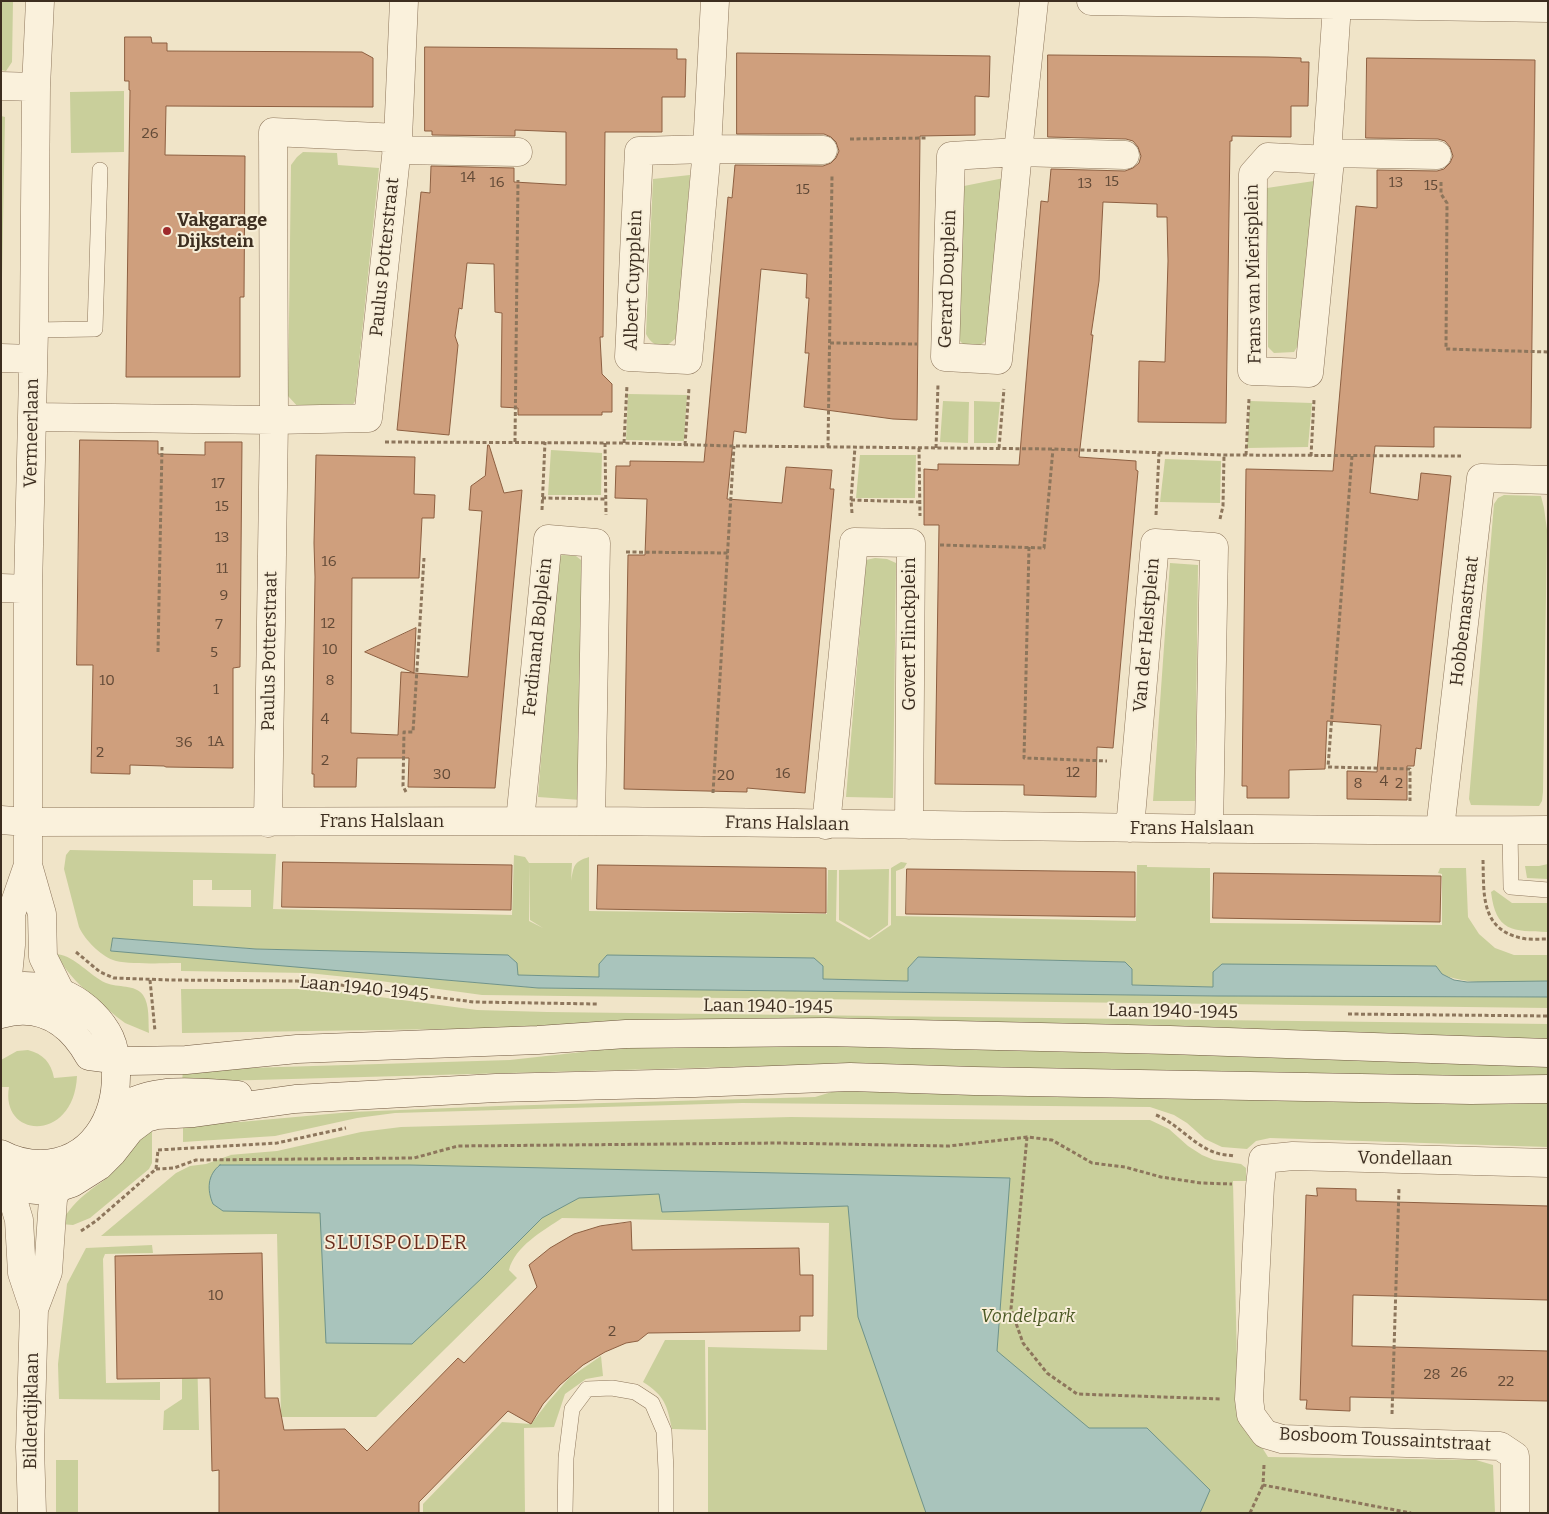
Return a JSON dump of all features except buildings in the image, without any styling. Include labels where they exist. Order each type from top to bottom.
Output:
[{"type":"street","name":"Vermeerlaan","points":[[40,1],[36,87],[34,330],[28,589],[14,821],[42,914],[44,957],[62,993]]},
{"type":"street","name":"Paulus Potterstraat","points":[[368,418],[397,144],[404,1]]},
{"type":"street","points":[[688,360],[706,149],[715,1]]},
{"type":"street","points":[[998,360],[1034,1]]},
{"type":"street","points":[[1091,1],[1548,8]]},
{"type":"street","points":[[1309,373],[1329,157],[1337,5]]},
{"type":"street","points":[[1,86],[36,87]]},
{"type":"street","name":"Paulus Potterstraat","points":[[268,823],[274,420],[273,132],[397,144]]},
{"type":"street","points":[[397,144],[518,152]]},
{"type":"street","name":"Albert Cuypplein","points":[[688,360],[629,357],[639,151],[706,149],[833,153]]},
{"type":"street","points":[[951,156],[1018,152],[1124,155]]},
{"type":"street","name":"Frans van Mierisplein","points":[[1309,373],[1252,371],[1253,174],[1268,157],[1437,155]]},
{"type":"street","name":"Gerard Douplein","points":[[951,156],[945,351],[998,360]]},
{"type":"street","points":[[1,358],[33,359]]},
{"type":"street","points":[[32,417],[274,420],[368,418]]},
{"type":"street","points":[[1481,478],[1548,480]]},
{"type":"street","name":"Hobbemastraat","points":[[1440,829],[1481,478]]},
{"type":"street","name":"Ferdinand Bolplein","points":[[520,821],[548,539],[596,547]]},
{"type":"street","points":[[826,825],[854,542]]},
{"type":"street","name":"Govert Flinckplein","points":[[854,542],[910,543],[909,825]]},
{"type":"street","name":"Van der Helstplein","points":[[1130,828],[1155,543],[1214,547]]},
{"type":"street","points":[[591,821],[596,547]]},
{"type":"street","points":[[1209,829],[1214,547]]},
{"type":"street","points":[[1,588],[28,589]]},
{"type":"street","name":"Frans Halslaan","points":[[14,821],[268,823],[591,821],[1209,829],[1548,830]]},
{"type":"street","name":"Vermeerlaan","points":[[2,998],[8,976],[11,914],[28,865]]},
{"type":"street","points":[[1,1154],[21,1162],[34,1164],[61,1161],[74,1156],[96,1139],[104,1128],[115,1090],[113,1050],[98,1020],[90,1012],[62,993],[39,987],[28,986],[2,998]]},
{"type":"street","name":"Laan 1940-1945","points":[[2,998],[23,1011],[37,1012],[50,1017],[73,1033],[82,1044],[88,1056],[113,1050],[124,1043],[187,1041],[297,1049],[538,1040],[626,1034],[826,1032],[1170,1040],[1548,1053]]},
{"type":"street","points":[[3,1184],[26,1189],[57,1188],[72,1183],[106,1160],[140,1121],[146,1118],[157,1115],[194,1113],[295,1099],[496,1088],[850,1077],[1471,1090],[1548,1089]]},
{"type":"street","points":[[109,1115],[126,1104],[156,1093],[194,1092],[295,1099]]},
{"type":"street","name":"Bilderdijklaan","points":[[32,1513],[30,1447],[34,1309],[48,1272],[52,1199],[74,1156]]},
{"type":"street","name":"Vondellaan","points":[[1263,1159],[1293,1156],[1548,1163]]},
{"type":"street","name":"Bosboom Toussaintstraat","points":[[1263,1159],[1249,1399],[1251,1415],[1265,1434],[1282,1439],[1500,1446],[1515,1456],[1515,1513]]},
{"type":"street","name":"Bilderdijklaan","points":[[3,1184],[14,1202],[19,1220],[22,1273],[34,1309]]},
{"type":"lane","points":[[34,330],[95,330],[100,170]]},
{"type":"lane","points":[[1510,830],[1511,887],[1548,890]]},
{"type":"lane","points":[[565,1513],[566,1458],[572,1409],[587,1389],[612,1388],[635,1392],[652,1403],[664,1432],[666,1513]]},
{"type":"path","points":[[828,447],[833,153],[945,138],[951,156]]},
{"type":"path","points":[[515,442],[518,152]]},
{"type":"path","points":[[1437,155],[1440,169],[1441,194],[1447,203],[1446,349],[1548,352]]},
{"type":"path","points":[[830,343],[945,351],[938,375],[936,448]]},
{"type":"path","points":[[624,443],[629,357]]},
{"type":"path","points":[[685,445],[689,395],[688,360]]},
{"type":"path","points":[[998,360],[1005,376],[998,448]]},
{"type":"path","points":[[1246,455],[1248,401],[1252,371]]},
{"type":"path","points":[[1309,373],[1315,404],[1311,456]]},
{"type":"path","points":[[158,652],[163,418]]},
{"type":"path","points":[[368,418],[370,442],[624,443],[1053,449],[1224,455],[1469,456],[1481,478]]},
{"type":"path","points":[[545,442],[541,525],[548,539]]},
{"type":"path","points":[[605,443],[606,526],[596,547],[728,553]]},
{"type":"path","points":[[712,823],[734,446]]},
{"type":"path","points":[[854,542],[851,500],[855,447]]},
{"type":"path","points":[[919,448],[920,524],[910,543],[1044,548],[1053,449]]},
{"type":"path","points":[[1155,543],[1159,453]]},
{"type":"path","points":[[1214,547],[1223,506],[1224,455]]},
{"type":"path","points":[[1352,456],[1328,767],[1410,769],[1410,829]]},
{"type":"path","points":[[542,498],[606,499]]},
{"type":"path","points":[[851,500],[920,502]]},
{"type":"path","points":[[1029,547],[1024,758],[1136,762]]},
{"type":"path","points":[[407,822],[407,793],[403,786],[404,732],[413,732],[424,558]]},
{"type":"path","name":"Laan 1940-1945","points":[[43,946],[69,946],[100,972],[114,978],[297,981],[474,1002],[600,1004]]},
{"type":"path","points":[[1338,1014],[1548,1016]]},
{"type":"path","points":[[1152,1114],[1166,1119],[1200,1144],[1218,1154],[1263,1159]]},
{"type":"path","points":[[158,1150],[277,1143],[352,1127]]},
{"type":"path","points":[[1027,1137],[1012,1309],[1023,1343],[1047,1373],[1077,1394],[1249,1399]]},
{"type":"path","points":[[156,1169],[174,1168],[196,1160],[414,1158],[458,1146],[778,1143],[949,1146],[1027,1137],[1052,1140],[1092,1163],[1125,1167],[1161,1177],[1201,1183],[1260,1186]]},
{"type":"path","points":[[1391,1442],[1399,1160]]},
{"type":"path","points":[[1250,1513],[1263,1485],[1265,1434]]},
{"type":"path","points":[[1263,1485],[1410,1513]]},
{"type":"green space","points":[[1,1],[13,1],[12,62],[6,71],[1,70]]},
{"type":"green space","points":[[124,91],[124,152],[71,153],[70,92]]},
{"type":"green space","points":[[1,116],[5,117],[1,331]]},
{"type":"green space","points":[[303,152],[337,153],[338,165],[379,168],[355,401],[351,408],[300,409],[288,396],[291,165]]},
{"type":"green space","points":[[690,175],[679,324],[675,339],[664,348],[653,343],[646,334],[653,179]]},
{"type":"green space","points":[[1004,178],[989,338],[979,346],[966,347],[959,340],[959,187]]},
{"type":"green space","points":[[1314,181],[1299,344],[1294,352],[1274,353],[1268,347],[1267,188]]},
{"type":"green space","points":[[628,394],[687,395],[684,441],[626,440]]},
{"type":"green space","points":[[943,401],[969,402],[968,443],[940,442]]},
{"type":"green space","points":[[974,401],[1000,402],[996,443],[974,443]]},
{"type":"green space","points":[[1250,401],[1312,403],[1308,447],[1247,448]]},
{"type":"green space","points":[[551,450],[602,453],[601,495],[548,495]]},
{"type":"green space","points":[[860,455],[916,455],[915,498],[856,498]]},
{"type":"green space","points":[[1165,459],[1221,461],[1220,503],[1160,502]]},
{"type":"green space","points":[[1504,495],[1541,496],[1547,530],[1543,792],[1542,801],[1539,806],[1471,805],[1469,799],[1494,504],[1498,498]]},
{"type":"green space","points":[[557,556],[576,556],[581,560],[581,800],[538,797]]},
{"type":"green space","points":[[875,558],[887,559],[896,563],[893,798],[846,797],[866,560]]},
{"type":"green space","points":[[1170,563],[1198,565],[1195,801],[1153,801]]},
{"type":"green space","points":[[70,850],[276,854],[273,909],[512,915],[514,855],[525,857],[529,863],[572,863],[571,881],[575,865],[589,857],[589,911],[827,914],[828,870],[837,870],[836,921],[869,940],[891,925],[891,868],[901,862],[907,863],[904,868],[896,871],[896,916],[1136,921],[1137,865],[1147,865],[1147,867],[1210,868],[1210,923],[1442,925],[1442,874],[1438,873],[1440,868],[1466,868],[1468,917],[1479,934],[1495,948],[1514,955],[1548,955],[1548,981],[1479,982],[1466,981],[1442,974],[1213,987],[1131,985],[1132,969],[1124,962],[918,957],[908,968],[908,981],[823,979],[823,966],[599,977],[517,975],[517,963],[256,949],[114,938],[111,950],[538,988],[1218,996],[1548,997],[1548,1008],[482,995],[308,973],[181,971],[181,963],[119,962],[103,955],[93,946],[79,927],[64,869],[66,855]],"holes":[[[529,863],[530,920],[543,928],[529,921]],[[193,880],[212,880],[212,890],[251,890],[251,907],[193,906]]]},
{"type":"green space","points":[[1548,864],[1548,879],[1527,878],[1525,866]]},
{"type":"green space","points":[[889,869],[888,925],[870,938],[839,920],[839,870]]},
{"type":"green space","points":[[1494,890],[1512,903],[1548,903],[1548,932],[1525,931],[1508,927],[1497,915],[1493,905],[1491,892]]},
{"type":"green space","points":[[57,954],[77,962],[106,983],[136,989],[140,992],[147,1003],[149,1033],[125,1023],[92,996],[68,972]]},
{"type":"green space","points":[[181,989],[300,989],[342,992],[477,1010],[547,1012],[1548,1024],[1548,1044],[510,1028],[182,1033]]},
{"type":"green space","points":[[723,1042],[1548,1064],[1548,1079],[765,1066],[182,1082],[183,1070],[510,1060],[663,1043]]},
{"type":"green space","points":[[28,1050],[42,1056],[46,1060],[51,1067],[54,1078],[77,1076],[73,1098],[64,1113],[52,1123],[38,1126],[26,1124],[15,1117],[9,1104],[9,1087],[1,1087],[1,1060],[17,1051]]},
{"type":"green space","points":[[852,1086],[1151,1098],[1548,1097],[1548,1147],[1270,1138],[1256,1141],[1247,1149],[1222,1147],[1205,1139],[1187,1123],[1174,1115],[1150,1107],[742,1103],[395,1113],[357,1118],[275,1136],[183,1142],[183,1124],[240,1122],[351,1112],[815,1097]]},
{"type":"green space","name":"Vondelpark","points":[[791,1117],[1150,1120],[1169,1129],[1188,1146],[1202,1155],[1214,1160],[1241,1164],[1246,1168],[1246,1181],[1233,1181],[1238,1409],[1268,1457],[1476,1460],[1493,1465],[1495,1513],[708,1513],[708,1347],[827,1350],[829,1223],[562,1218],[523,1246],[512,1261],[509,1270],[517,1278],[376,1417],[281,1417],[277,1234],[101,1236],[176,1173],[190,1166],[206,1164],[231,1155],[229,1155],[277,1151],[361,1132],[401,1127]]},
{"type":"green space","points":[[152,1131],[152,1163],[149,1169],[90,1218],[73,1225],[60,1224],[76,1202],[109,1176],[136,1145]]},
{"type":"green space","points":[[152,1245],[153,1253],[105,1254],[103,1259],[106,1383],[160,1382],[160,1400],[59,1399],[58,1364],[67,1284],[86,1248]]},
{"type":"green space","points":[[665,1340],[705,1340],[706,1430],[672,1429],[661,1397],[643,1382]]},
{"type":"green space","points":[[182,1354],[197,1354],[199,1430],[163,1430],[164,1411],[182,1399]]},
{"type":"green space","points":[[601,1356],[603,1376],[586,1379],[565,1394],[554,1427],[524,1428],[525,1513],[423,1513],[423,1504],[502,1422],[531,1424],[569,1378]]},
{"type":"green space","points":[[56,1460],[78,1460],[78,1513],[56,1513]]},
{"type":"water","points":[[113,938],[256,949],[508,955],[517,963],[518,975],[599,977],[599,964],[607,955],[814,958],[823,966],[823,979],[908,981],[908,968],[918,957],[1125,962],[1132,969],[1132,985],[1213,987],[1213,972],[1222,964],[1436,966],[1442,974],[1454,980],[1467,982],[1548,981],[1548,997],[1218,996],[538,988],[111,951]]},
{"type":"water","points":[[220,1165],[410,1165],[1010,1178],[997,1351],[1089,1428],[1147,1428],[1210,1490],[1200,1513],[926,1513],[858,1317],[848,1206],[662,1212],[659,1194],[579,1198],[542,1218],[412,1344],[326,1343],[320,1213],[223,1211],[213,1204],[209,1188],[210,1178]]},
{"type":"place","name":"Vakgarage Dijkstein","points":[[167,231]]},
{"type":"district","name":"SLUISPOLDER","points":[[396,1243]]}]
